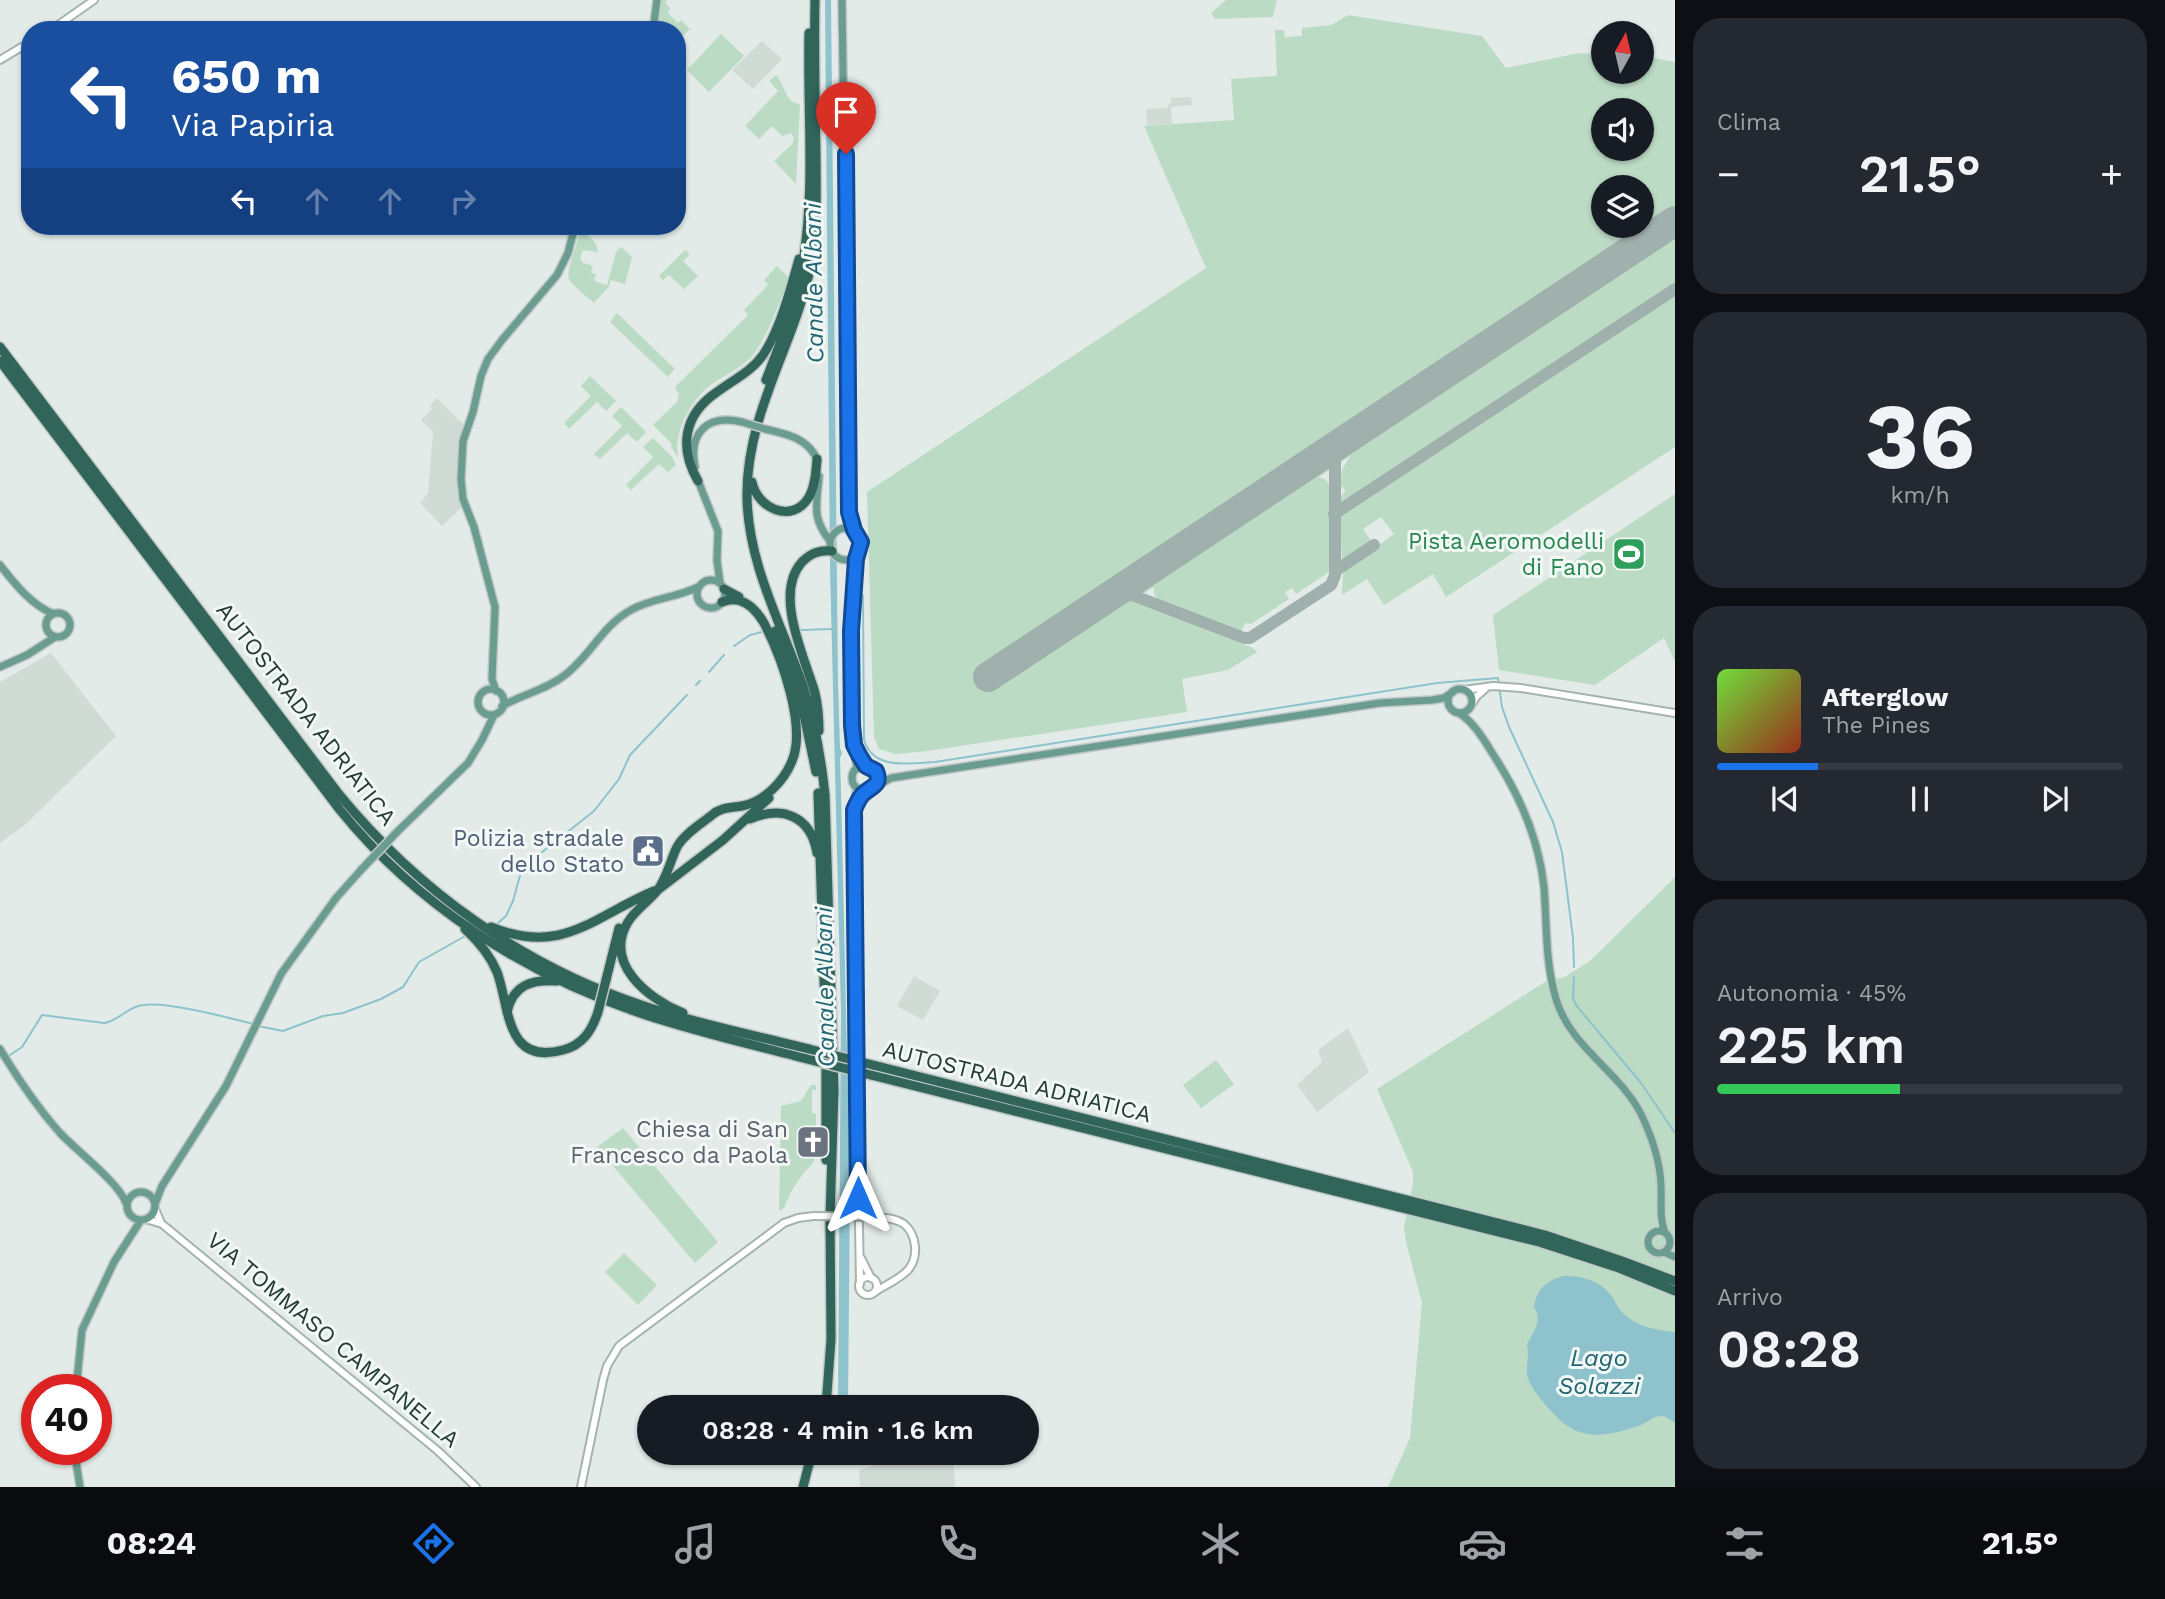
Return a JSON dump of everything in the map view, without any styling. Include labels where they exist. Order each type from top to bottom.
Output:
[{"type":"highway","points":[[812,0],[808,216],[804,260],[748,438],[742,500],[750,557],[799,697],[813,752],[819,807],[826,1074],[824,1395]]},
{"type":"highway","points":[[811,41],[817,192],[811,261],[799,310],[760,415],[750,458],[747,494],[752,544],[804,692],[819,747]]},
{"type":"highway","points":[[698,481],[686,454],[691,422],[709,398],[751,369],[767,349],[796,270],[808,216]]},
{"type":"highway","name":"AUTOSTRADA ADRIATICA","points":[[0,347],[346,803],[399,860],[469,918],[538,960],[609,993],[669,1014],[745,1033],[808,1054]]},
{"type":"highway","name":"AUTOSTRADA ADRIATICA","points":[[0,361],[345,815],[394,869],[453,917],[562,981],[609,1002],[663,1020],[1545,1235],[1675,1281]]},
{"type":"highway","points":[[750,458],[752,483],[757,497],[771,508],[784,512],[796,509],[808,499],[814,483],[817,459]]},
{"type":"highway","points":[[825,1395],[831,1339],[830,1216],[834,1040],[827,918],[826,817],[817,701],[793,621],[791,591],[794,575],[804,560],[831,546]]},
{"type":"highway","points":[[453,917],[476,940],[489,958],[498,977],[510,1028],[519,1040],[533,1049],[550,1052],[567,1049],[581,1041],[591,1029],[598,1012],[614,944],[621,926],[633,911],[743,822],[791,776],[800,757],[802,733],[786,675],[767,623],[753,604],[722,586]]},
{"type":"highway","points":[[722,602],[733,599],[745,603],[756,612],[765,626],[794,707],[796,748],[786,772],[761,798],[746,805],[718,811],[682,840],[659,889],[634,913],[625,927],[621,948],[626,968],[640,986],[667,1005],[745,1033]]},
{"type":"highway","points":[[743,822],[762,814],[776,812],[791,816],[806,827],[816,847],[821,918]]},
{"type":"highway","points":[[469,918],[517,936],[557,936],[584,928],[625,904],[659,889]]},
{"type":"highway","points":[[507,1014],[513,996],[524,986],[540,980],[562,981]]},
{"type":"highway","name":"AUTOSTRADA ADRIATICA","points":[[872,1070],[1539,1242],[1619,1268],[1675,1291]]},
{"type":"highway","points":[[805,1487],[811,1465]]},
{"type":"main road","points":[[654,21],[657,0]]},
{"type":"main road","points":[[842,0],[849,512],[861,542],[857,555],[851,631],[857,769],[853,778],[857,788],[872,789],[891,778],[1237,724],[1380,703],[1432,700],[1464,690],[1470,695],[1477,730]]},
{"type":"main road","points":[[486,729],[484,713],[478,703],[492,679],[495,607],[474,527],[463,499],[462,445],[486,364],[496,346],[562,268],[573,235]]},
{"type":"main road","points":[[673,596],[698,601],[711,608],[722,602],[717,560],[717,525],[698,481],[693,453],[698,434],[705,426],[717,420],[742,422],[798,439],[809,447],[817,459],[819,474],[816,512],[819,527],[838,558],[857,555]]},
{"type":"main road","points":[[831,546],[849,512]]},
{"type":"main road","points":[[819,527],[837,531],[854,530]]},
{"type":"main road","points":[[844,559],[856,575]]},
{"type":"main road","points":[[78,1374],[82,1330],[114,1262],[128,1238],[155,1206],[162,1186],[226,1086],[281,974],[297,950],[361,870],[468,763],[494,715],[502,706],[542,689],[565,675],[625,613],[649,601],[698,587],[710,575],[717,560]]},
{"type":"main road","points":[[0,565],[42,609],[54,614],[64,614],[70,623],[66,634],[55,637],[27,655],[0,667]]},
{"type":"main road","points":[[704,581],[713,579],[722,586]]},
{"type":"main road","points":[[698,587],[698,601]]},
{"type":"main road","points":[[42,609],[47,625],[55,637]]},
{"type":"main road","points":[[44,643],[47,625],[54,614]]},
{"type":"main road","points":[[492,679],[502,706]]},
{"type":"main road","points":[[486,691],[519,697]]},
{"type":"main road","points":[[1449,706],[1448,699],[1453,692]]},
{"type":"main road","points":[[1432,700],[1449,706],[1477,730],[1520,801],[1537,848],[1544,887],[1549,965],[1556,1000],[1581,1044],[1627,1093],[1639,1110],[1659,1162],[1661,1215],[1665,1233],[1675,1254]]},
{"type":"main road","points":[[1459,713],[1465,712],[1471,705]]},
{"type":"main road","points":[[484,713],[494,715]]},
{"type":"main road","points":[[854,745],[878,778],[872,789]]},
{"type":"main road","points":[[857,769],[870,767],[880,775],[891,778]]},
{"type":"main road","points":[[1,1051],[48,1119],[85,1159],[118,1187],[129,1214],[128,1238]]},
{"type":"main road","points":[[118,1187],[145,1192],[162,1186]]},
{"type":"main road","points":[[126,1203],[136,1192]]},
{"type":"main road","points":[[145,1192],[153,1199],[155,1206]]},
{"type":"main road","points":[[129,1214],[134,1219],[144,1220]]},
{"type":"main road","points":[[1661,1215],[1655,1232],[1648,1239],[1649,1247],[1655,1253],[1675,1254]]},
{"type":"main road","points":[[1655,1232],[1665,1233]]},
{"type":"main road","points":[[1664,1252],[1670,1244]]},
{"type":"main road","points":[[77,1465],[80,1487]]},
{"type":"street","points":[[64,21],[94,0]]},
{"type":"street","points":[[0,61],[21,48]]},
{"type":"street","points":[[1471,705],[1483,690],[1493,686]]},
{"type":"street","points":[[1464,690],[1507,687],[1675,713]]},
{"type":"street","points":[[581,1487],[603,1380],[607,1366],[619,1346],[784,1223],[814,1216],[877,1217],[891,1218],[904,1224],[912,1234],[916,1246],[914,1259],[908,1270],[898,1277],[870,1295],[864,1294],[860,1284],[859,1253],[854,810],[857,788]]},
{"type":"street","points":[[854,810],[859,800],[872,789]]},
{"type":"street","name":"VIA TOMMASO CAMPANELLA","points":[[155,1206],[162,1224]]},
{"type":"street","name":"VIA TOMMASO CAMPANELLA","points":[[144,1220],[162,1224],[407,1424],[477,1487]]},
{"type":"street","points":[[859,1253],[877,1286],[875,1292]]},
{"type":"street","points":[[860,1284],[864,1279],[898,1277]]},
{"type":"shaded area","points":[[762,41],[782,59],[753,89],[732,70]]},
{"type":"shaded area","points":[[1191,97],[1192,105],[1171,107],[1172,124],[1147,125],[1146,109],[1168,108],[1171,98]]},
{"type":"shaded area","points":[[437,398],[465,426],[459,488],[461,508],[442,526],[420,503],[428,493],[433,432],[421,420],[432,409],[430,405]]},
{"type":"shaded area","points":[[51,653],[116,736],[25,825],[0,843],[0,682]]},
{"type":"shaded area","points":[[914,976],[940,991],[923,1020],[897,1006]]},
{"type":"shaded area","points":[[1348,1028],[1369,1072],[1317,1112],[1297,1085],[1322,1062],[1318,1050]]},
{"type":"shaded area","points":[[874,1465],[954,1465],[955,1487],[860,1487],[859,1470]]},
{"type":"green space","points":[[662,0],[667,0],[665,3],[670,8],[668,13],[676,21],[658,21]]},
{"type":"green space","points":[[1226,0],[1277,0],[1273,17],[1215,19],[1211,13]]},
{"type":"green space","points":[[1348,15],[1482,36],[1506,68],[1579,53],[1591,54],[1591,84],[1654,84],[1654,58],[1675,62],[1675,447],[1446,597],[1433,574],[1384,605],[1367,579],[1342,595],[1343,572],[1394,534],[1381,517],[1363,529],[1374,545],[1342,566],[1340,497],[1345,492],[1340,486],[1342,470],[1350,456],[1319,477],[1325,479],[1329,485],[1329,572],[1296,594],[1292,588],[1285,592],[1289,599],[1251,624],[1245,623],[1241,632],[1159,601],[1154,594],[1154,587],[1132,601],[1253,648],[1257,652],[1228,670],[1182,679],[1187,712],[927,751],[896,754],[879,749],[874,737],[867,492],[1206,268],[1144,126],[1234,120],[1231,79],[1277,76],[1275,30],[1284,30],[1285,37],[1302,36],[1302,28],[1331,25]]},
{"type":"green space","points":[[721,34],[744,56],[709,92],[687,70]]},
{"type":"green space","points":[[776,75],[788,97],[800,104],[796,184],[774,161],[793,143],[791,133],[782,136],[772,126],[759,139],[745,126],[778,91],[769,81]]},
{"type":"green space","points":[[579,235],[588,235],[598,248],[598,252],[583,250],[580,258],[583,263],[593,266],[591,273],[596,274],[594,281],[607,285],[616,252],[621,247],[632,257],[625,284],[611,280],[608,288],[594,303],[569,279]]},
{"type":"green space","points":[[685,250],[690,254],[683,261],[698,276],[684,289],[669,275],[663,280],[659,276]]},
{"type":"green space","points":[[777,266],[789,278],[764,338],[748,361],[708,387],[694,402],[680,429],[678,458],[671,447],[672,444],[653,425],[677,402],[679,394],[675,387],[748,315],[744,310],[768,285],[764,280]]},
{"type":"green space","points":[[617,313],[675,369],[668,376],[670,379],[610,322]]},
{"type":"green space","points":[[590,376],[616,401],[606,411],[597,402],[569,429],[564,423],[591,396],[581,386]]},
{"type":"green space","points":[[621,407],[646,432],[637,442],[627,433],[600,459],[594,454],[622,426],[612,416]]},
{"type":"green space","points":[[653,438],[672,457],[676,465],[668,472],[659,464],[631,490],[626,485],[653,457],[643,447]]},
{"type":"green space","name":"Pista Aeromodelli di Fano","points":[[1675,494],[1675,662],[1664,638],[1595,685],[1499,670],[1493,615]]},
{"type":"green space","points":[[1675,877],[1675,1487],[1388,1487],[1410,1438],[1422,1303],[1404,1226],[1413,1172],[1377,1089],[1548,980],[1565,977],[1590,961]]},
{"type":"green space","points":[[1216,1060],[1234,1084],[1201,1108],[1183,1085]]},
{"type":"green space","points":[[811,1085],[816,1085],[816,1090],[812,1090],[812,1113],[816,1114],[816,1128],[810,1128],[806,1144],[819,1146],[818,1151],[814,1161],[794,1187],[784,1208],[779,1211],[781,1106],[801,1101]]},
{"type":"green space","points":[[623,1128],[718,1242],[695,1263],[597,1147]]},
{"type":"green space","points":[[624,1253],[657,1285],[638,1305],[605,1272]]},
{"type":"water","points":[[825,0],[831,0],[838,684],[842,753],[850,1184],[848,1395],[838,1395],[841,1014],[830,566]]},
{"type":"water","name":"Lago Solazzi","points":[[1564,1276],[1583,1278],[1601,1285],[1621,1311],[1634,1322],[1675,1332],[1675,1423],[1658,1416],[1641,1425],[1616,1432],[1593,1435],[1583,1433],[1562,1422],[1536,1393],[1527,1372],[1527,1344],[1538,1321],[1535,1300],[1544,1286]]},
{"type":"waterway","points":[[860,592],[863,596],[864,740],[876,757],[894,763],[935,762],[1437,683],[1498,678],[1502,707],[1509,727],[1553,822],[1562,852],[1574,967]]},
{"type":"waterway","points":[[802,630],[832,629]]},
{"type":"waterway","points":[[734,646],[750,635],[762,632]]},
{"type":"waterway","points":[[709,672],[724,655]]},
{"type":"waterway","points":[[696,685],[700,681]]},
{"type":"waterway","points":[[498,923],[506,916],[513,901],[522,868],[594,811],[619,779],[630,755],[687,695]]},
{"type":"waterway","points":[[258,1026],[283,1031],[381,999],[403,987],[419,962],[467,935]]},
{"type":"waterway","points":[[1574,977],[1573,998],[1576,1005],[1641,1083],[1675,1133]]},
{"type":"waterway","points":[[7,1057],[22,1047],[42,1015],[104,1023],[138,1006],[154,1005],[198,1011],[253,1024]]},
{"type":"taxiway","points":[[1334,514],[1675,289]]},
{"type":"taxiway","points":[[1119,590],[1250,638],[1331,585],[1335,575],[1335,447]]},
{"type":"taxiway","points":[[1335,571],[1374,545]]},
{"type":"runway","points":[[988,677],[1675,221]]},
{"type":"place","name":"Pista Aeromodelli di Fano","points":[[1629,554]]},
{"type":"place","name":"Polizia stradale dello Stato","points":[[648,851]]},
{"type":"place","name":"Chiesa di San Francesco da Paola","points":[[813,1142]]},
{"type":"route","points":[[846,154],[849,512],[861,542],[856,559],[851,631],[852,725],[854,745],[859,755],[866,766],[872,767],[878,776],[876,786],[863,794],[854,810],[858,1198]]},
{"type":"water label","name":"Canale Albani","points":[[814,283]]},
{"type":"water label","name":"Canale Albani","points":[[825,987]]}]
